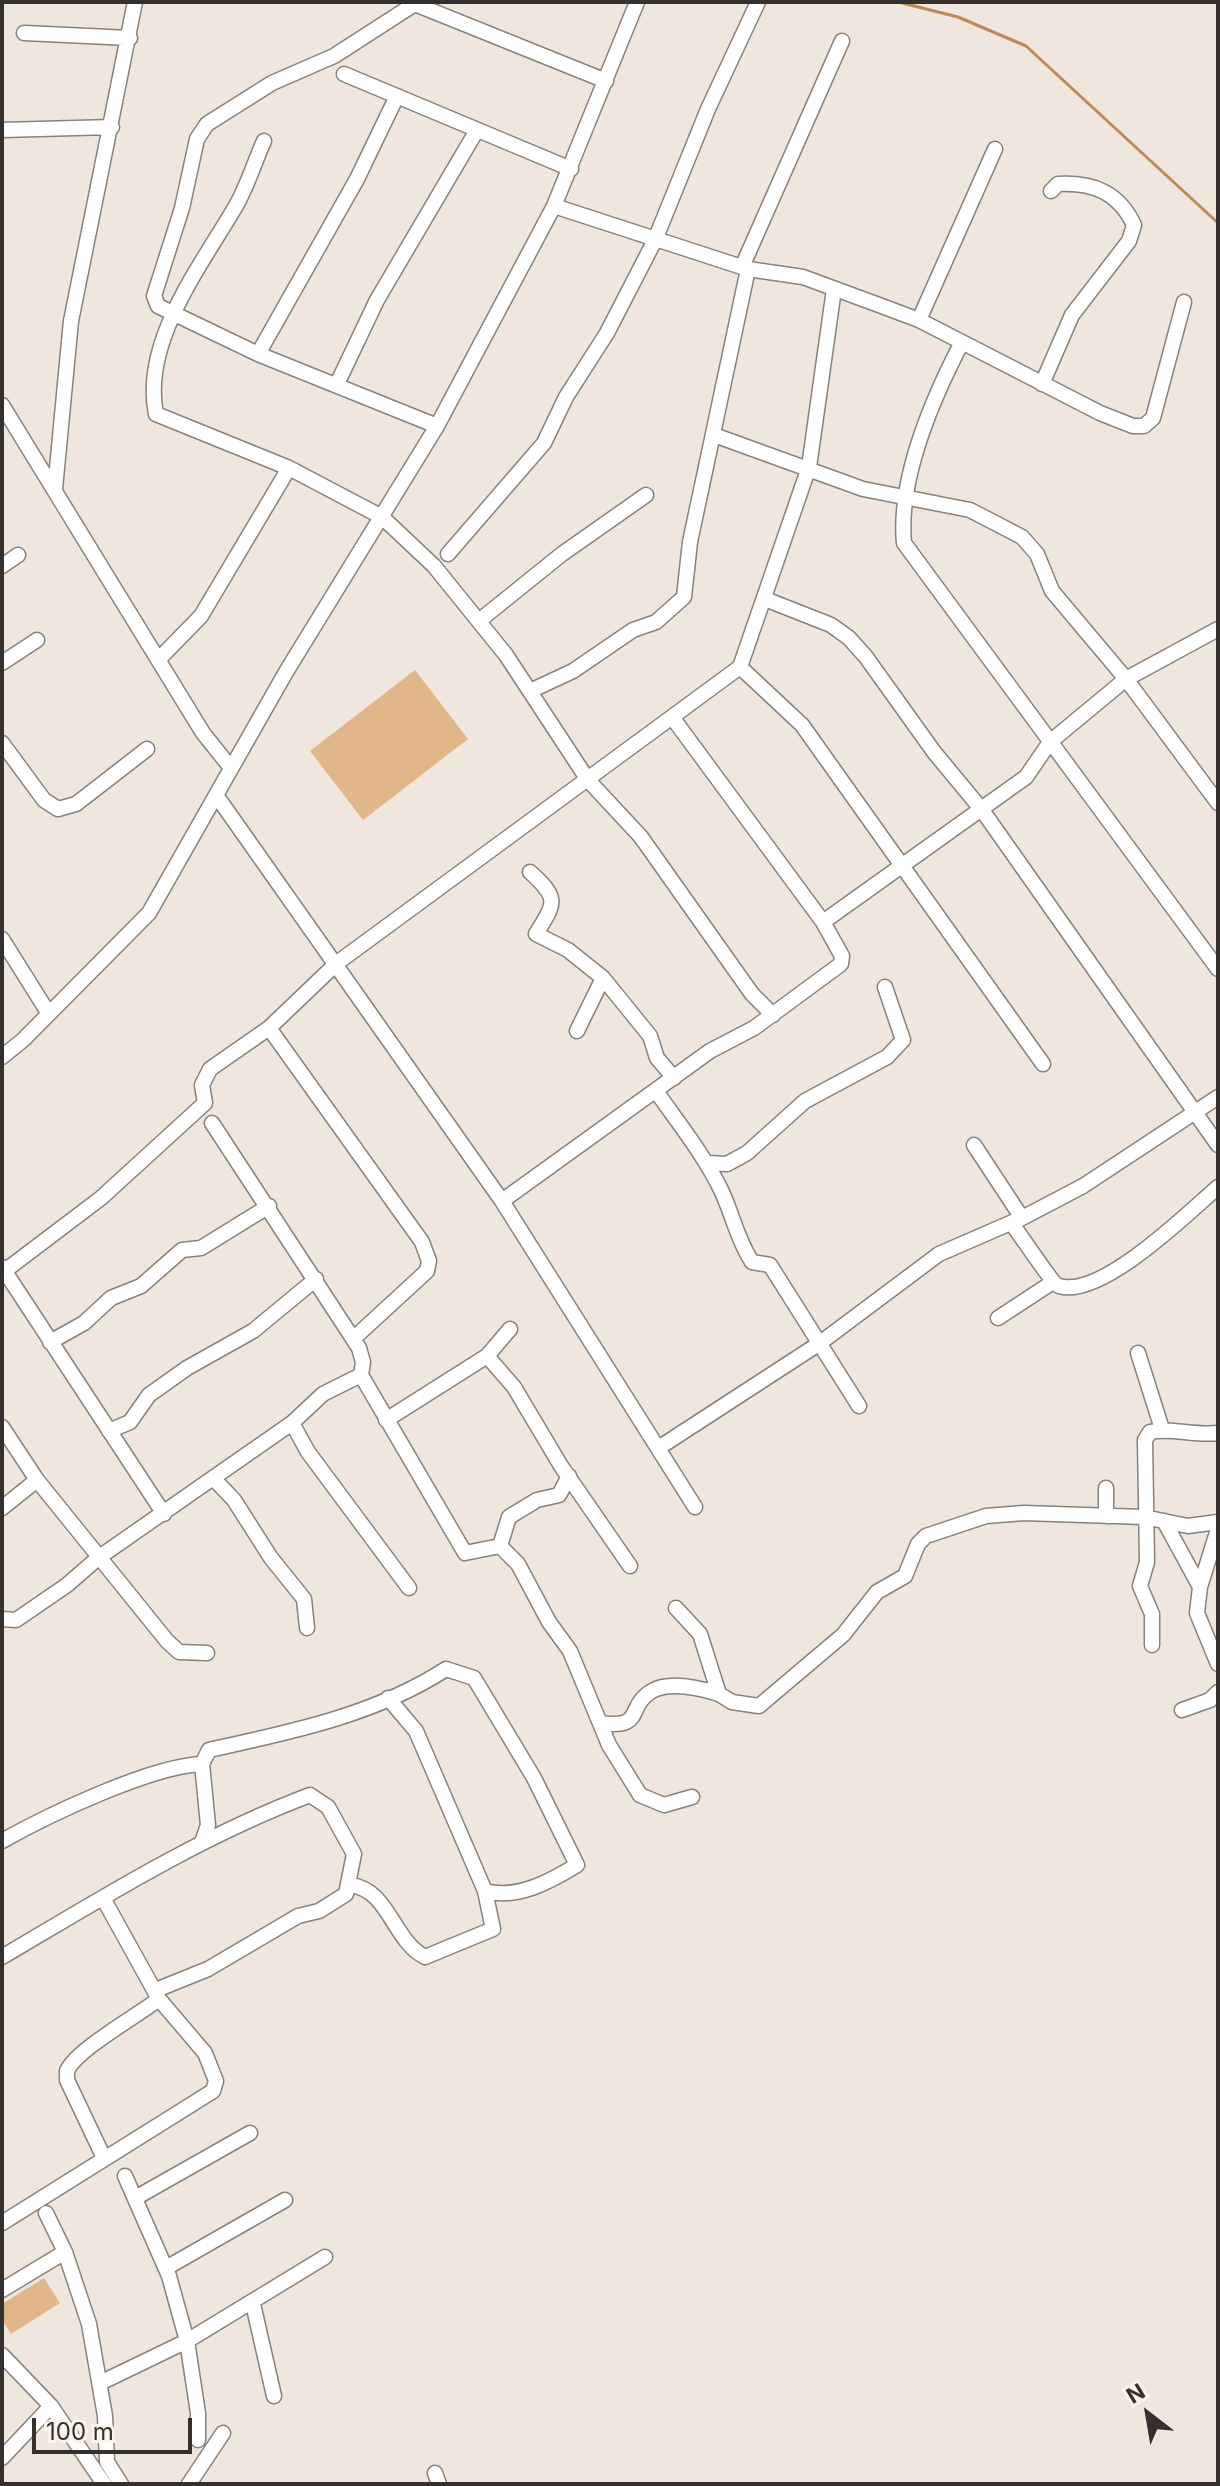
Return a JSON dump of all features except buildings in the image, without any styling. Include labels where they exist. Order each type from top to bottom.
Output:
[{"type":"street","points":[[55,489],[71,321],[135,2]]},
{"type":"street","points":[[2,1057],[149,913],[231,768],[437,426],[554,206],[637,2]]},
{"type":"street","points":[[448,554],[544,443],[655,240],[708,109],[758,2]]},
{"type":"street","points":[[437,426],[258,354],[158,306],[154,296],[182,208],[197,139],[207,124],[272,83],[334,56],[413,3],[606,81]]},
{"type":"street","points":[[24,33],[130,38]]},
{"type":"street","points":[[530,691],[573,671],[633,630],[656,622],[684,597],[690,542],[714,435],[745,268],[842,41]]},
{"type":"street","points":[[344,74],[571,169]]},
{"type":"street","points":[[258,354],[357,179],[397,96]]},
{"type":"street","points":[[2,130],[112,127]]},
{"type":"street","points":[[337,384],[377,300],[477,130]]},
{"type":"street","points":[[264,141],[239,200],[172,313],[160,349],[156,414],[289,468],[382,517],[434,566],[480,620],[588,780],[641,837],[752,994],[773,1015]]},
{"type":"street","points":[[919,320],[995,149]]},
{"type":"street","points":[[1042,384],[1072,315],[1129,241],[1134,225],[1124,205],[1103,189],[1076,183],[1058,184],[1051,191]]},
{"type":"street","points":[[554,206],[745,268],[803,277],[919,320],[1100,413],[1133,426],[1144,426],[1153,418],[1184,302]]},
{"type":"street","points":[[164,1514],[3,1270],[68,1224],[146,1158],[205,1103],[202,1085],[210,1069],[269,1028],[337,963],[740,667],[809,467],[834,289]]},
{"type":"street","points":[[961,344],[942,382],[904,498],[904,543],[1218,969]]},
{"type":"street","points":[[2,405],[203,733],[231,768]]},
{"type":"street","points":[[714,435],[863,489],[970,510],[1022,537],[1037,554],[1052,591],[1126,679],[1218,803]]},
{"type":"street","points":[[158,660],[201,616],[289,468]]},
{"type":"street","points":[[480,620],[562,554],[646,495]]},
{"type":"street","points":[[2,566],[18,555]]},
{"type":"street","points":[[765,599],[831,625],[849,638],[982,810],[1218,1145]]},
{"type":"street","points":[[823,922],[1026,777],[1050,742],[1126,679],[1218,629]]},
{"type":"street","points":[[2,663],[37,640]]},
{"type":"street","points":[[740,667],[802,725],[1043,1064]]},
{"type":"street","points":[[502,1201],[710,1051],[773,1015],[841,964],[842,956],[823,922],[672,717]]},
{"type":"street","points":[[2,743],[44,800],[58,809],[76,804],[147,749]]},
{"type":"street","points":[[216,795],[502,1201],[660,1447],[695,1507]]},
{"type":"street","points":[[530,872],[547,888],[553,899],[551,914],[536,934],[568,950],[603,978],[650,1036],[657,1058],[674,1078]]},
{"type":"street","points":[[2,939],[49,1014]]},
{"type":"street","points":[[577,1031],[603,978]]},
{"type":"street","points":[[707,1163],[727,1164],[747,1153],[805,1101],[887,1057],[903,1040],[885,987]]},
{"type":"street","points":[[269,1028],[422,1242],[429,1261],[427,1271],[353,1339]]},
{"type":"street","points":[[656,1091],[707,1163],[723,1195],[737,1240],[752,1262],[770,1265],[859,1406]]},
{"type":"street","points":[[660,1447],[820,1343],[939,1254],[1017,1220],[1083,1186],[1218,1097]]},
{"type":"street","points":[[212,1123],[353,1339],[363,1362],[361,1375],[465,1553],[500,1546]]},
{"type":"street","points":[[974,1145],[1053,1282],[1059,1286],[1078,1286],[1142,1254],[1218,1187]]},
{"type":"street","points":[[50,1342],[84,1323],[111,1298],[141,1286],[182,1250],[201,1248],[269,1206]]},
{"type":"street","points":[[109,1431],[130,1422],[149,1395],[253,1331],[316,1279]]},
{"type":"street","points":[[998,1318],[1053,1282]]},
{"type":"street","points":[[386,1420],[487,1356],[510,1329]]},
{"type":"street","points":[[1138,1353],[1162,1429]]},
{"type":"street","points":[[487,1356],[514,1387],[630,1566]]},
{"type":"street","points":[[2,1619],[16,1620],[67,1585],[98,1558],[292,1423],[323,1394],[361,1375]]},
{"type":"street","points":[[292,1423],[308,1452],[409,1588]]},
{"type":"street","points":[[2,1427],[37,1480],[98,1558],[179,1652],[207,1653]]},
{"type":"street","points":[[1152,1645],[1152,1614],[1140,1586],[1147,1562],[1145,1440],[1150,1432],[1162,1429],[1192,1435],[1218,1433]]},
{"type":"street","points":[[500,1546],[509,1517],[537,1500],[559,1495],[569,1476]]},
{"type":"street","points":[[213,1478],[234,1500],[271,1558],[304,1599],[307,1628]]},
{"type":"street","points":[[2,1508],[37,1480]]},
{"type":"street","points":[[1106,1488],[1106,1516]]},
{"type":"street","points":[[600,1723],[620,1726],[630,1722],[649,1692],[671,1685],[759,1706],[843,1635],[877,1592],[905,1576],[918,1544],[926,1536],[986,1516],[1024,1513],[1144,1517],[1188,1526],[1218,1522]]},
{"type":"street","points":[[1164,1521],[1200,1587]]},
{"type":"street","points":[[1218,1529],[1200,1587],[1197,1613],[1218,1664]]},
{"type":"street","points":[[500,1546],[518,1564],[549,1622],[570,1651],[600,1723],[640,1795],[664,1805],[692,1797]]},
{"type":"street","points":[[676,1608],[700,1634],[719,1694]]},
{"type":"street","points":[[202,1842],[208,1825],[202,1764],[209,1750],[326,1725],[414,1690],[446,1669],[474,1678],[534,1778],[577,1865],[551,1881],[526,1890],[497,1894],[485,1891]]},
{"type":"street","points":[[1182,1710],[1210,1700],[1218,1692]]},
{"type":"street","points":[[350,1885],[362,1886],[387,1910],[410,1949],[425,1957],[493,1929],[485,1891],[416,1731],[388,1698]]},
{"type":"street","points":[[2,1841],[174,1765],[202,1764]]},
{"type":"street","points":[[2,1957],[202,1842],[310,1795],[328,1807],[354,1854],[346,1894],[319,1911],[298,1916],[208,1969],[157,1994],[124,2026],[83,2051],[67,2071],[67,2080],[104,2158]]},
{"type":"street","points":[[2,2223],[213,2091],[216,2081],[205,2053],[157,1994],[103,1898]]},
{"type":"street","points":[[137,2197],[250,2133]]},
{"type":"street","points":[[125,2176],[137,2197],[166,2268],[187,2341],[198,2413],[198,2440]]},
{"type":"street","points":[[166,2268],[285,2200]]},
{"type":"street","points":[[46,2213],[65,2252],[89,2324],[100,2383],[100,2465],[104,2484]]},
{"type":"street","points":[[2,2290],[65,2252]]},
{"type":"street","points":[[100,2383],[187,2341],[253,2304],[325,2257]]},
{"type":"street","points":[[253,2304],[274,2396]]},
{"type":"street","points":[[2,2355],[51,2406],[100,2465],[121,2484]]},
{"type":"street","points":[[2,2458],[51,2406]]},
{"type":"street","points":[[189,2484],[223,2433]]},
{"type":"shaded area","points":[[415,670],[468,739],[363,820],[310,751]]},
{"type":"shaded area","points":[[44,2278],[60,2303],[11,2334],[2,2320],[2,2304]]},
{"type":"waterway","points":[[898,2],[958,17],[1026,46],[1218,223]]}]
